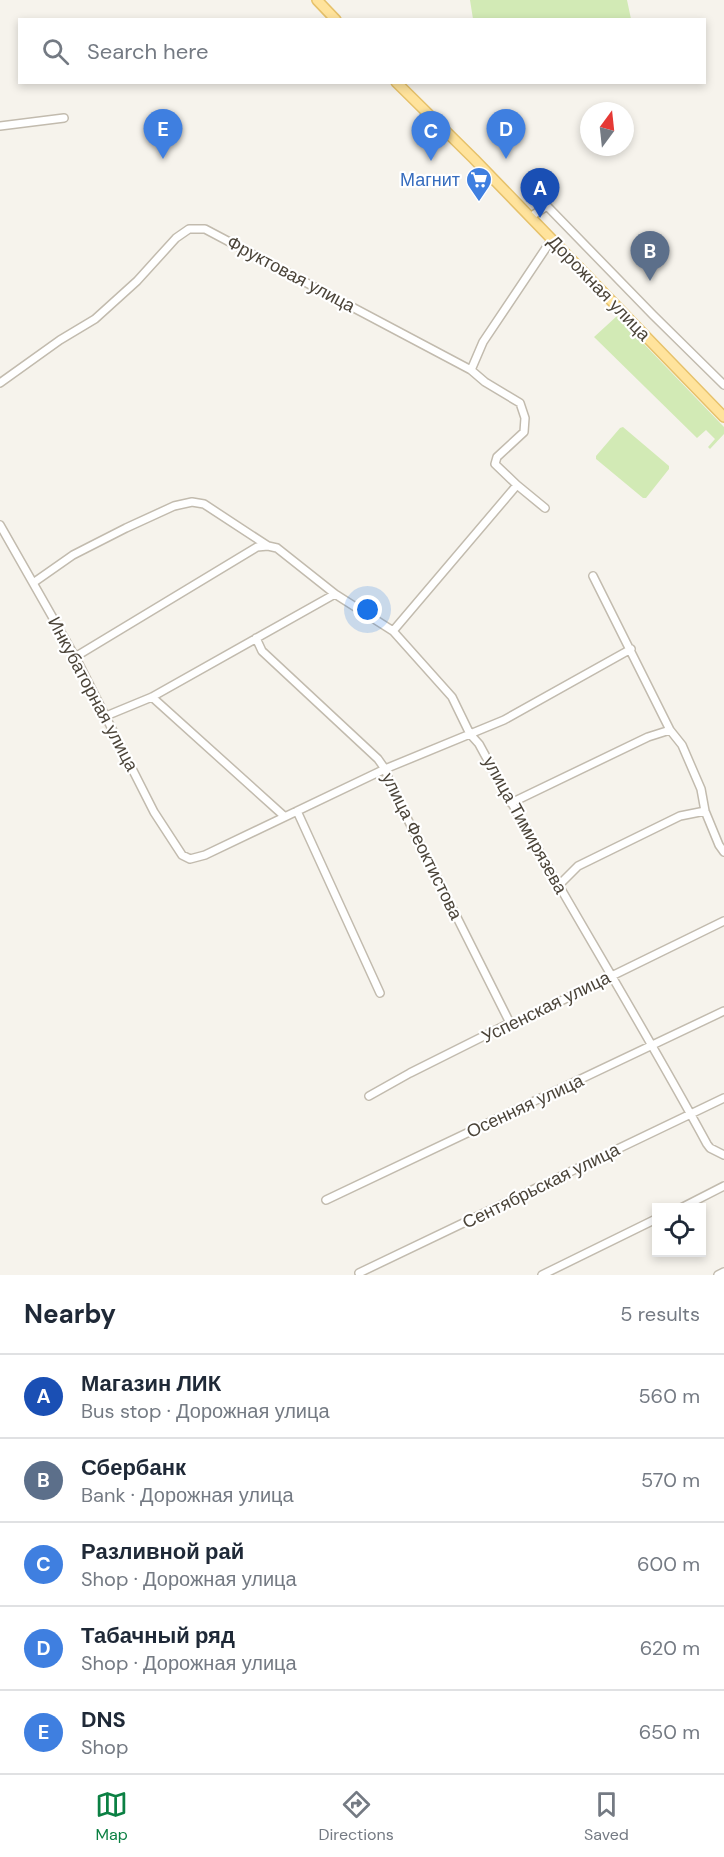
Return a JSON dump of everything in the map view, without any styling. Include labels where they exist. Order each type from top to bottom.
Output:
[{"type":"main road","points":[[317,0],[334,18]]},
{"type":"main road","name":"Дорожная улица","points":[[398,84],[724,417]]},
{"type":"street","points":[[0,126],[64,118]]},
{"type":"street","points":[[530,217],[547,206],[724,385]]},
{"type":"street","name":"Фруктовая улица","points":[[0,382],[60,340],[95,319],[176,238],[189,229],[205,229],[471,370],[485,382],[520,403],[525,418],[524,432],[497,457],[495,464],[516,485]]},
{"type":"street","points":[[471,370],[483,342],[552,239]]},
{"type":"street","points":[[393,631],[516,485],[545,508]]},
{"type":"street","name":"улица Тимирязева","points":[[33,583],[73,555],[174,506],[192,502],[204,504],[268,546],[277,548],[335,594],[393,631],[452,697],[471,734],[479,744],[707,1144],[724,1155]]},
{"type":"street","name":"Инкубаторная улица","points":[[0,525],[75,657],[154,812],[182,855],[190,859],[205,855],[284,816]]},
{"type":"street","points":[[75,657],[257,547],[268,546]]},
{"type":"street","points":[[593,576],[670,729],[682,745],[701,789],[705,811],[724,852]]},
{"type":"street","points":[[106,716],[152,697],[335,594]]},
{"type":"street","name":"улица Феоктистова","points":[[256,638],[262,651],[378,759],[510,1023]]},
{"type":"street","points":[[152,697],[284,816],[504,720],[631,650]]},
{"type":"street","points":[[511,803],[648,737],[670,729]]},
{"type":"street","points":[[297,811],[380,993]]},
{"type":"street","points":[[559,885],[578,866],[680,816],[705,811]]},
{"type":"street","name":"Успенская улица","points":[[369,1096],[510,1023],[520,1021],[724,921]]},
{"type":"street","name":"Осенняя улица","points":[[326,1200],[724,1011]]},
{"type":"street","name":"Сентябрьская улица","points":[[359,1273],[724,1098]]},
{"type":"street","points":[[691,1203],[724,1186]]},
{"type":"street","points":[[542,1275],[652,1221]]},
{"type":"street","points":[[718,1275],[724,1272]]},
{"type":"green space","points":[[470,0],[627,0],[631,18],[473,18]]},
{"type":"green space","points":[[617,316],[724,427],[724,434],[710,449],[708,447],[715,439],[706,430],[697,438],[594,337]]},
{"type":"green space","points":[[623,427],[669,466],[646,498],[643,498],[596,459],[596,456]]},
{"type":"place","name":"DNS","points":[[163,159]]},
{"type":"place","name":"Табачный ряд","points":[[506,159]]},
{"type":"place","name":"Разливной рай","points":[[431,161]]},
{"type":"place","name":"Магнит","points":[[479,203]]},
{"type":"place","name":"Магазин ЛИК","points":[[540,218]]},
{"type":"place","name":"Сбербанк","points":[[650,281]]}]
